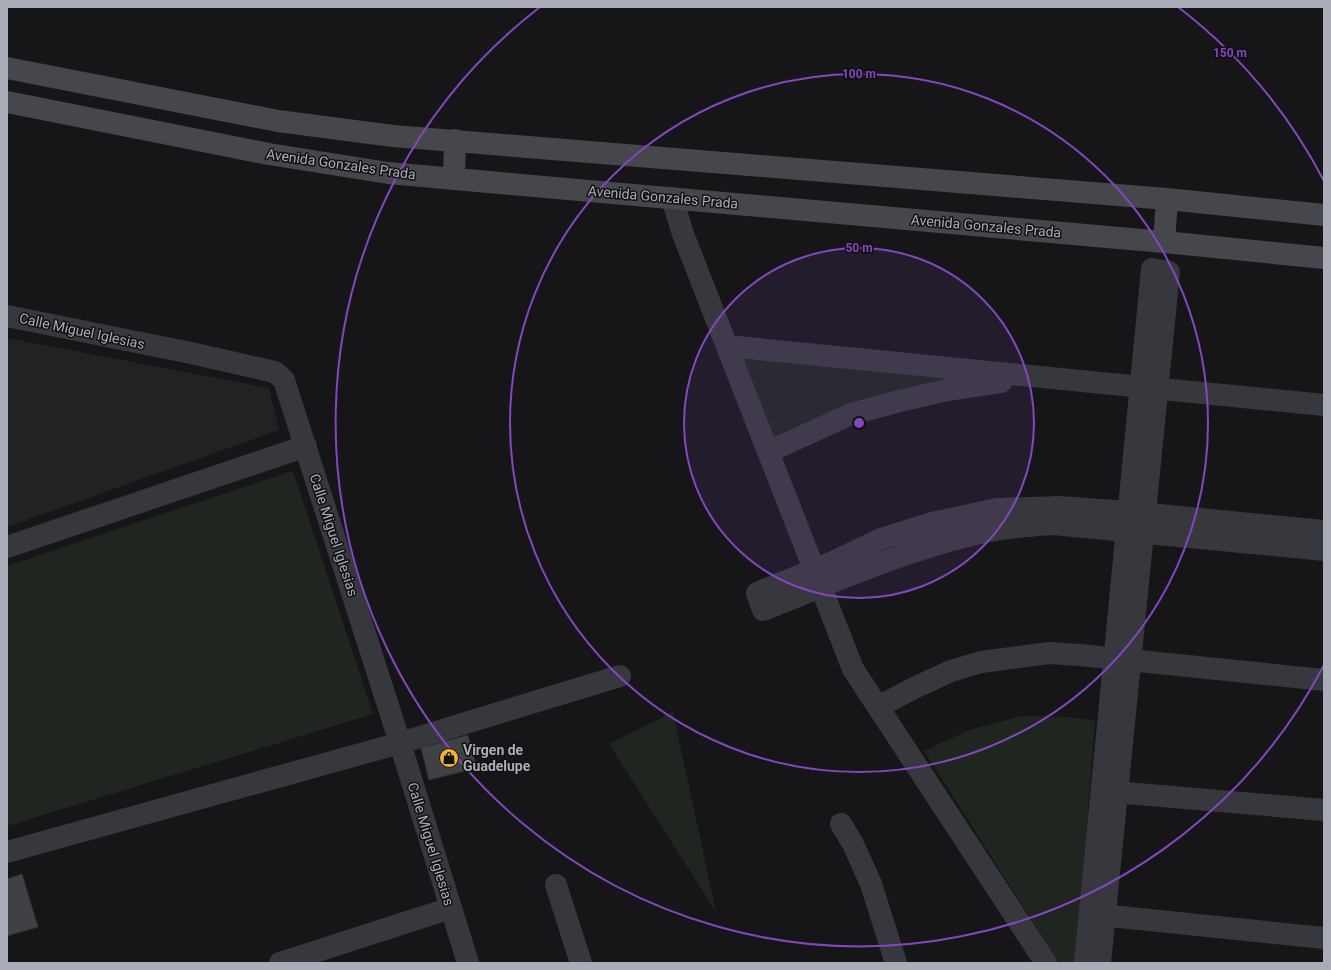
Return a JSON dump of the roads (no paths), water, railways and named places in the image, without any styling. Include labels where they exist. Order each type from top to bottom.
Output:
[{"type":"street","points":[[7,68],[278,121],[393,136],[1168,199],[1324,215]]},
{"type":"street","name":"Avenida Gonzales Prada","points":[[7,102],[335,165],[388,173],[1164,242],[1324,258]]},
{"type":"street","points":[[454,178],[455,140]]},
{"type":"street","points":[[672,198],[683,234],[853,669],[1046,963]]},
{"type":"street","points":[[1164,242],[1168,199]]},
{"type":"street","name":"Calle Miguel Iglesias","points":[[7,316],[191,353],[275,372],[282,377],[286,384],[306,446],[468,963]]},
{"type":"street","points":[[727,346],[1324,405]]},
{"type":"street","points":[[768,452],[851,414],[947,390],[1040,377]]},
{"type":"street","points":[[1085,963],[1097,915],[1149,388]]},
{"type":"street","points":[[7,548],[306,446]]},
{"type":"street","points":[[817,578],[881,540],[932,523],[997,509],[1059,507],[1136,522],[1324,550]]},
{"type":"street","points":[[1136,522],[1324,531]]},
{"type":"street","points":[[878,707],[951,671],[981,662],[1049,654],[1080,655],[1324,680]]},
{"type":"street","points":[[7,852],[400,743],[620,676]]},
{"type":"street","points":[[1109,791],[1324,810]]},
{"type":"street","points":[[841,824],[853,844],[871,884],[896,963]]},
{"type":"street","points":[[556,885],[581,963]]},
{"type":"street","points":[[280,963],[451,908]]},
{"type":"street","points":[[1097,915],[1324,938]]},
{"type":"street","points":[[1097,915],[1100,963]]},
{"type":"place","name":"Virgen de Guadelupe","points":[[449,758]]}]
